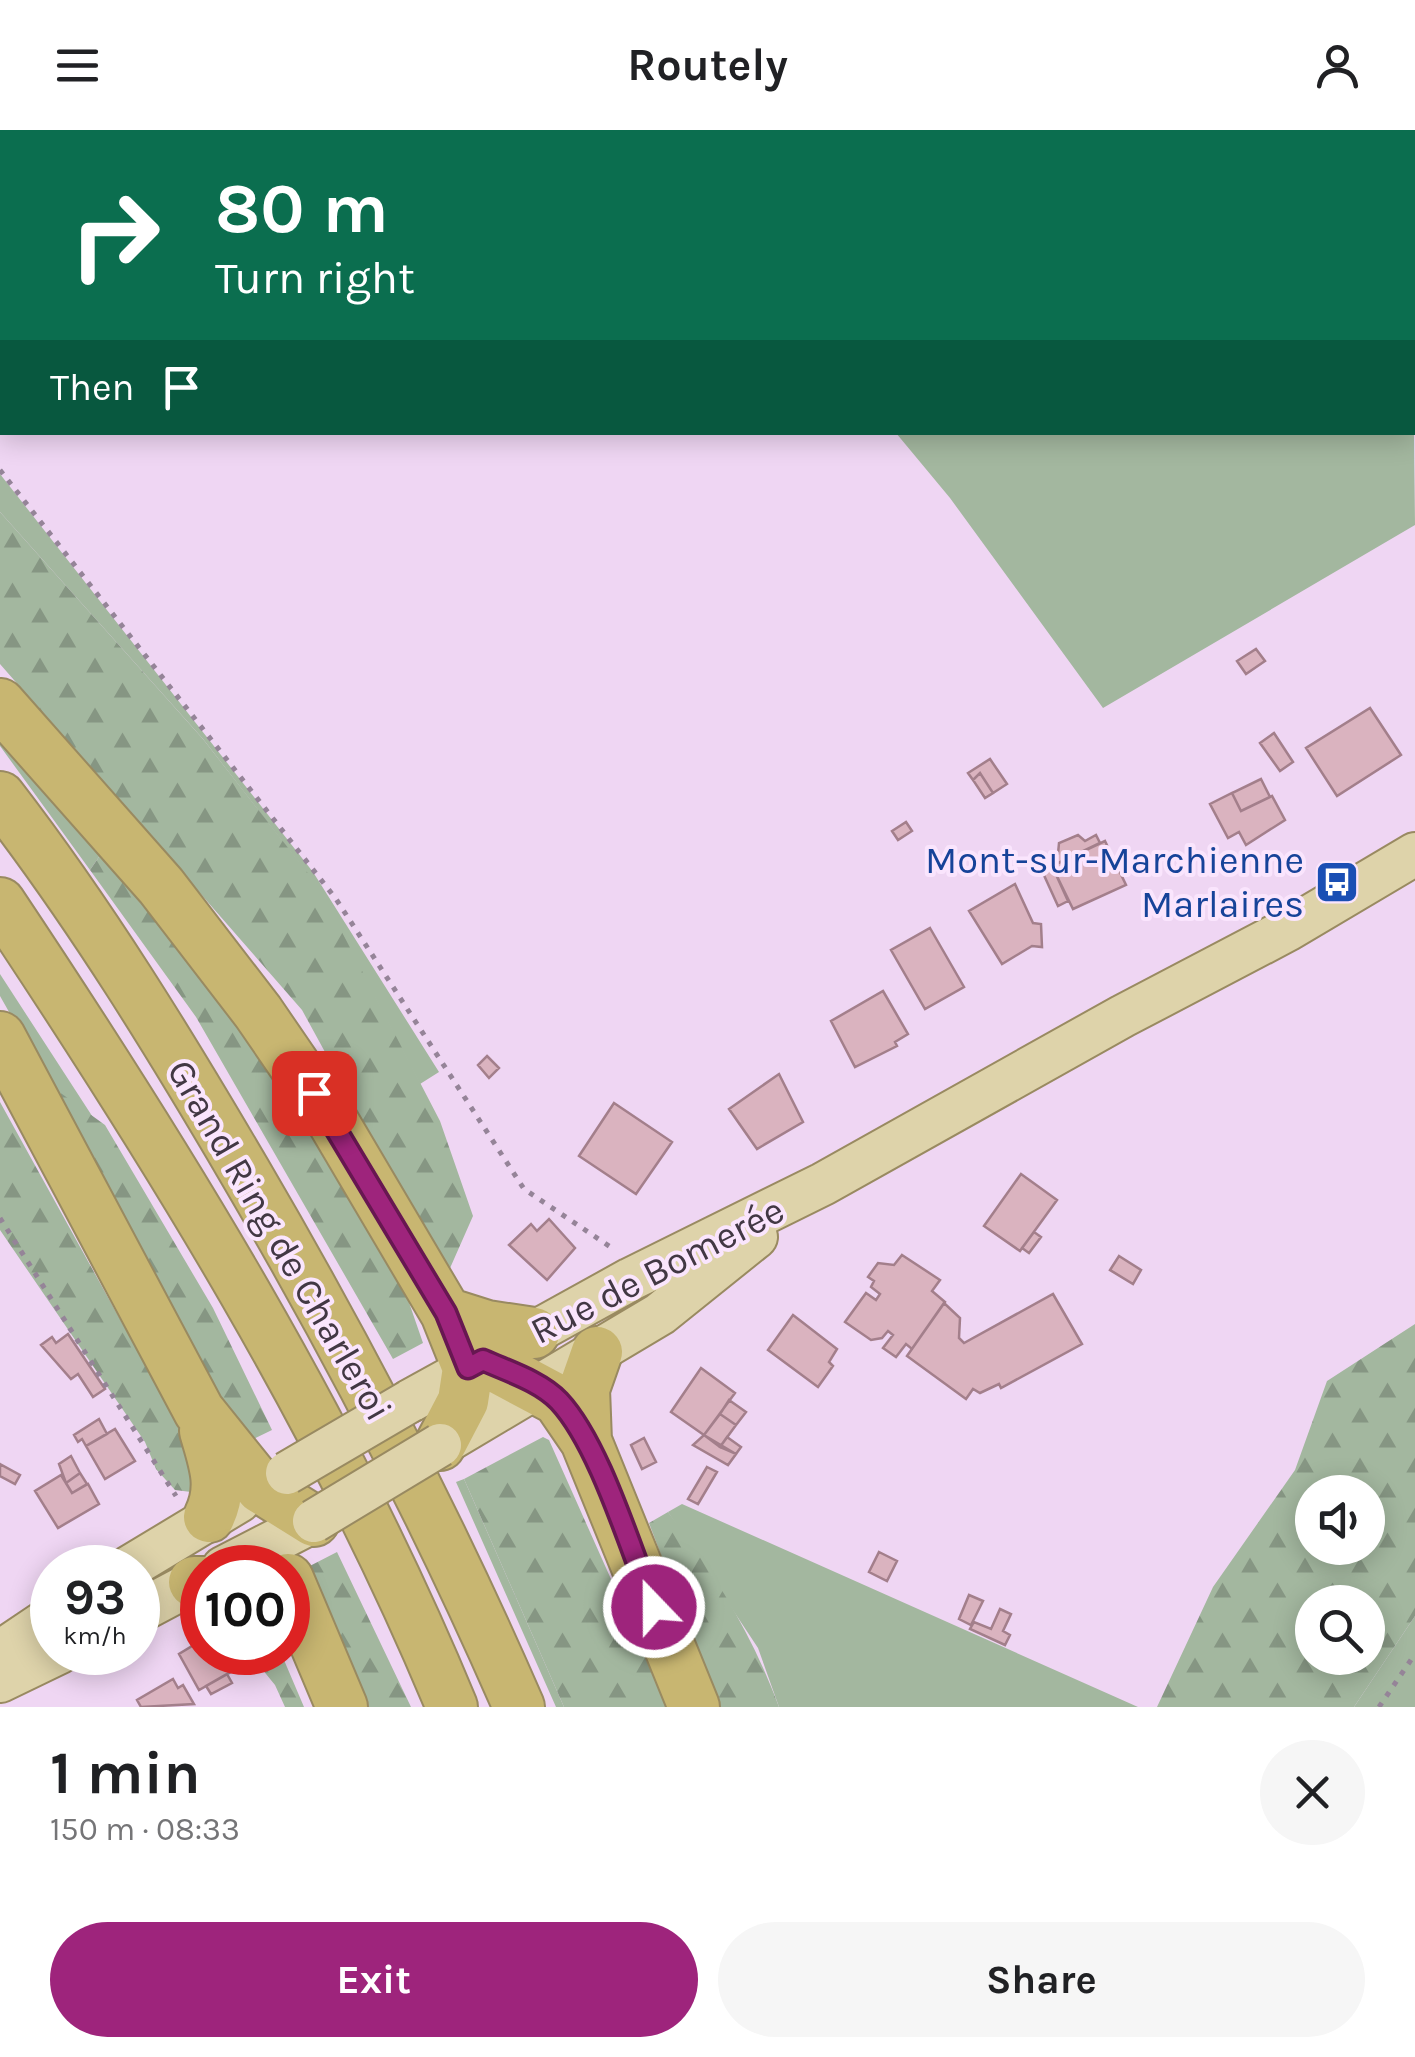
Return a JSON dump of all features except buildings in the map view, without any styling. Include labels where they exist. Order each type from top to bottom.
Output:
[{"type":"highway","points":[[0,704],[161,886],[258,1012],[332,1120],[446,1313],[457,1402],[540,1387],[558,1400],[586,1441],[694,1707]]},
{"type":"highway","name":"Grand Ring de Charleroi","points":[[0,797],[179,1059],[308,1280],[398,1448],[519,1707]]},
{"type":"highway","name":"Grand Ring de Charleroi","points":[[0,903],[128,1094],[255,1310],[345,1480],[452,1707]]},
{"type":"highway","points":[[0,1037],[199,1411],[287,1543],[342,1707]]},
{"type":"highway","points":[[446,1313],[487,1326],[534,1333]]},
{"type":"highway","points":[[586,1441],[584,1389],[596,1352]]},
{"type":"highway","points":[[199,1411],[218,1479],[219,1498],[202,1521]]},
{"type":"main road","name":"Rue de Bomerée","points":[[287,1543],[534,1333],[824,1184],[1415,854]]},
{"type":"main road","name":"Rue de Bomerée","points":[[287,1543],[457,1402],[540,1387],[660,1314],[824,1184]]},
{"type":"main road","name":"Rue de Bomerée","points":[[160,1548],[202,1521],[287,1543]]},
{"type":"main road","points":[[0,1652],[30,1632]]},
{"type":"main road","points":[[0,1681],[30,1666]]},
{"type":"path","points":[[0,470],[336,899],[524,1189],[615,1251]]},
{"type":"path","points":[[0,1218],[202,1521]]},
{"type":"path","points":[[1379,1707],[1415,1654]]},
{"type":"green space","points":[[898,435],[1414,435],[1415,525],[1103,708],[950,498]]},
{"type":"green space","points":[[0,474],[313,872],[439,1072],[420,1084],[317,886],[203,739],[0,512]]},
{"type":"green space","points":[[0,512],[203,739],[318,886],[440,1121],[473,1216],[447,1275],[302,1010],[0,664]]},
{"type":"green space","points":[[0,732],[101,854],[90,870],[0,746]]},
{"type":"green space","points":[[101,854],[223,997],[299,1110],[404,1288],[423,1343],[393,1359],[196,1017],[90,870]]},
{"type":"green space","points":[[0,974],[96,1122],[51,1086],[0,996]]},
{"type":"green space","points":[[51,1086],[105,1125],[213,1308],[272,1430],[241,1445]]},
{"type":"green space","points":[[0,1102],[199,1462],[191,1492],[175,1490],[156,1469],[145,1442],[0,1230]]},
{"type":"green space","points":[[1415,1324],[1415,1616],[1385,1661],[1385,1585],[1295,1585],[1295,1675],[1375,1675],[1354,1707],[1157,1707],[1213,1587],[1295,1470],[1327,1381]]},
{"type":"green space","points":[[543,1437],[549,1440],[668,1707],[564,1707],[464,1479]]},
{"type":"green space","points":[[464,1479],[564,1707],[556,1707],[456,1482]]},
{"type":"green space","points":[[682,1504],[1138,1707],[779,1707],[758,1648],[668,1512]]},
{"type":"green space","points":[[668,1512],[731,1605],[779,1707],[718,1707],[649,1523]]},
{"type":"green space","points":[[337,1552],[411,1707],[358,1707],[310,1594],[310,1566]]},
{"type":"green space","points":[[1415,1616],[1415,1707],[1354,1707],[1375,1675],[1385,1675],[1385,1661]]},
{"type":"green space","points":[[267,1675],[290,1675],[304,1707],[285,1707]]},
{"type":"place","name":"Mont-sur-Marchienne Marlaires","points":[[1337,882]]},
{"type":"route","points":[[314,1093],[446,1313],[468,1368],[483,1360],[540,1387],[558,1400],[586,1441],[654,1607]]}]
